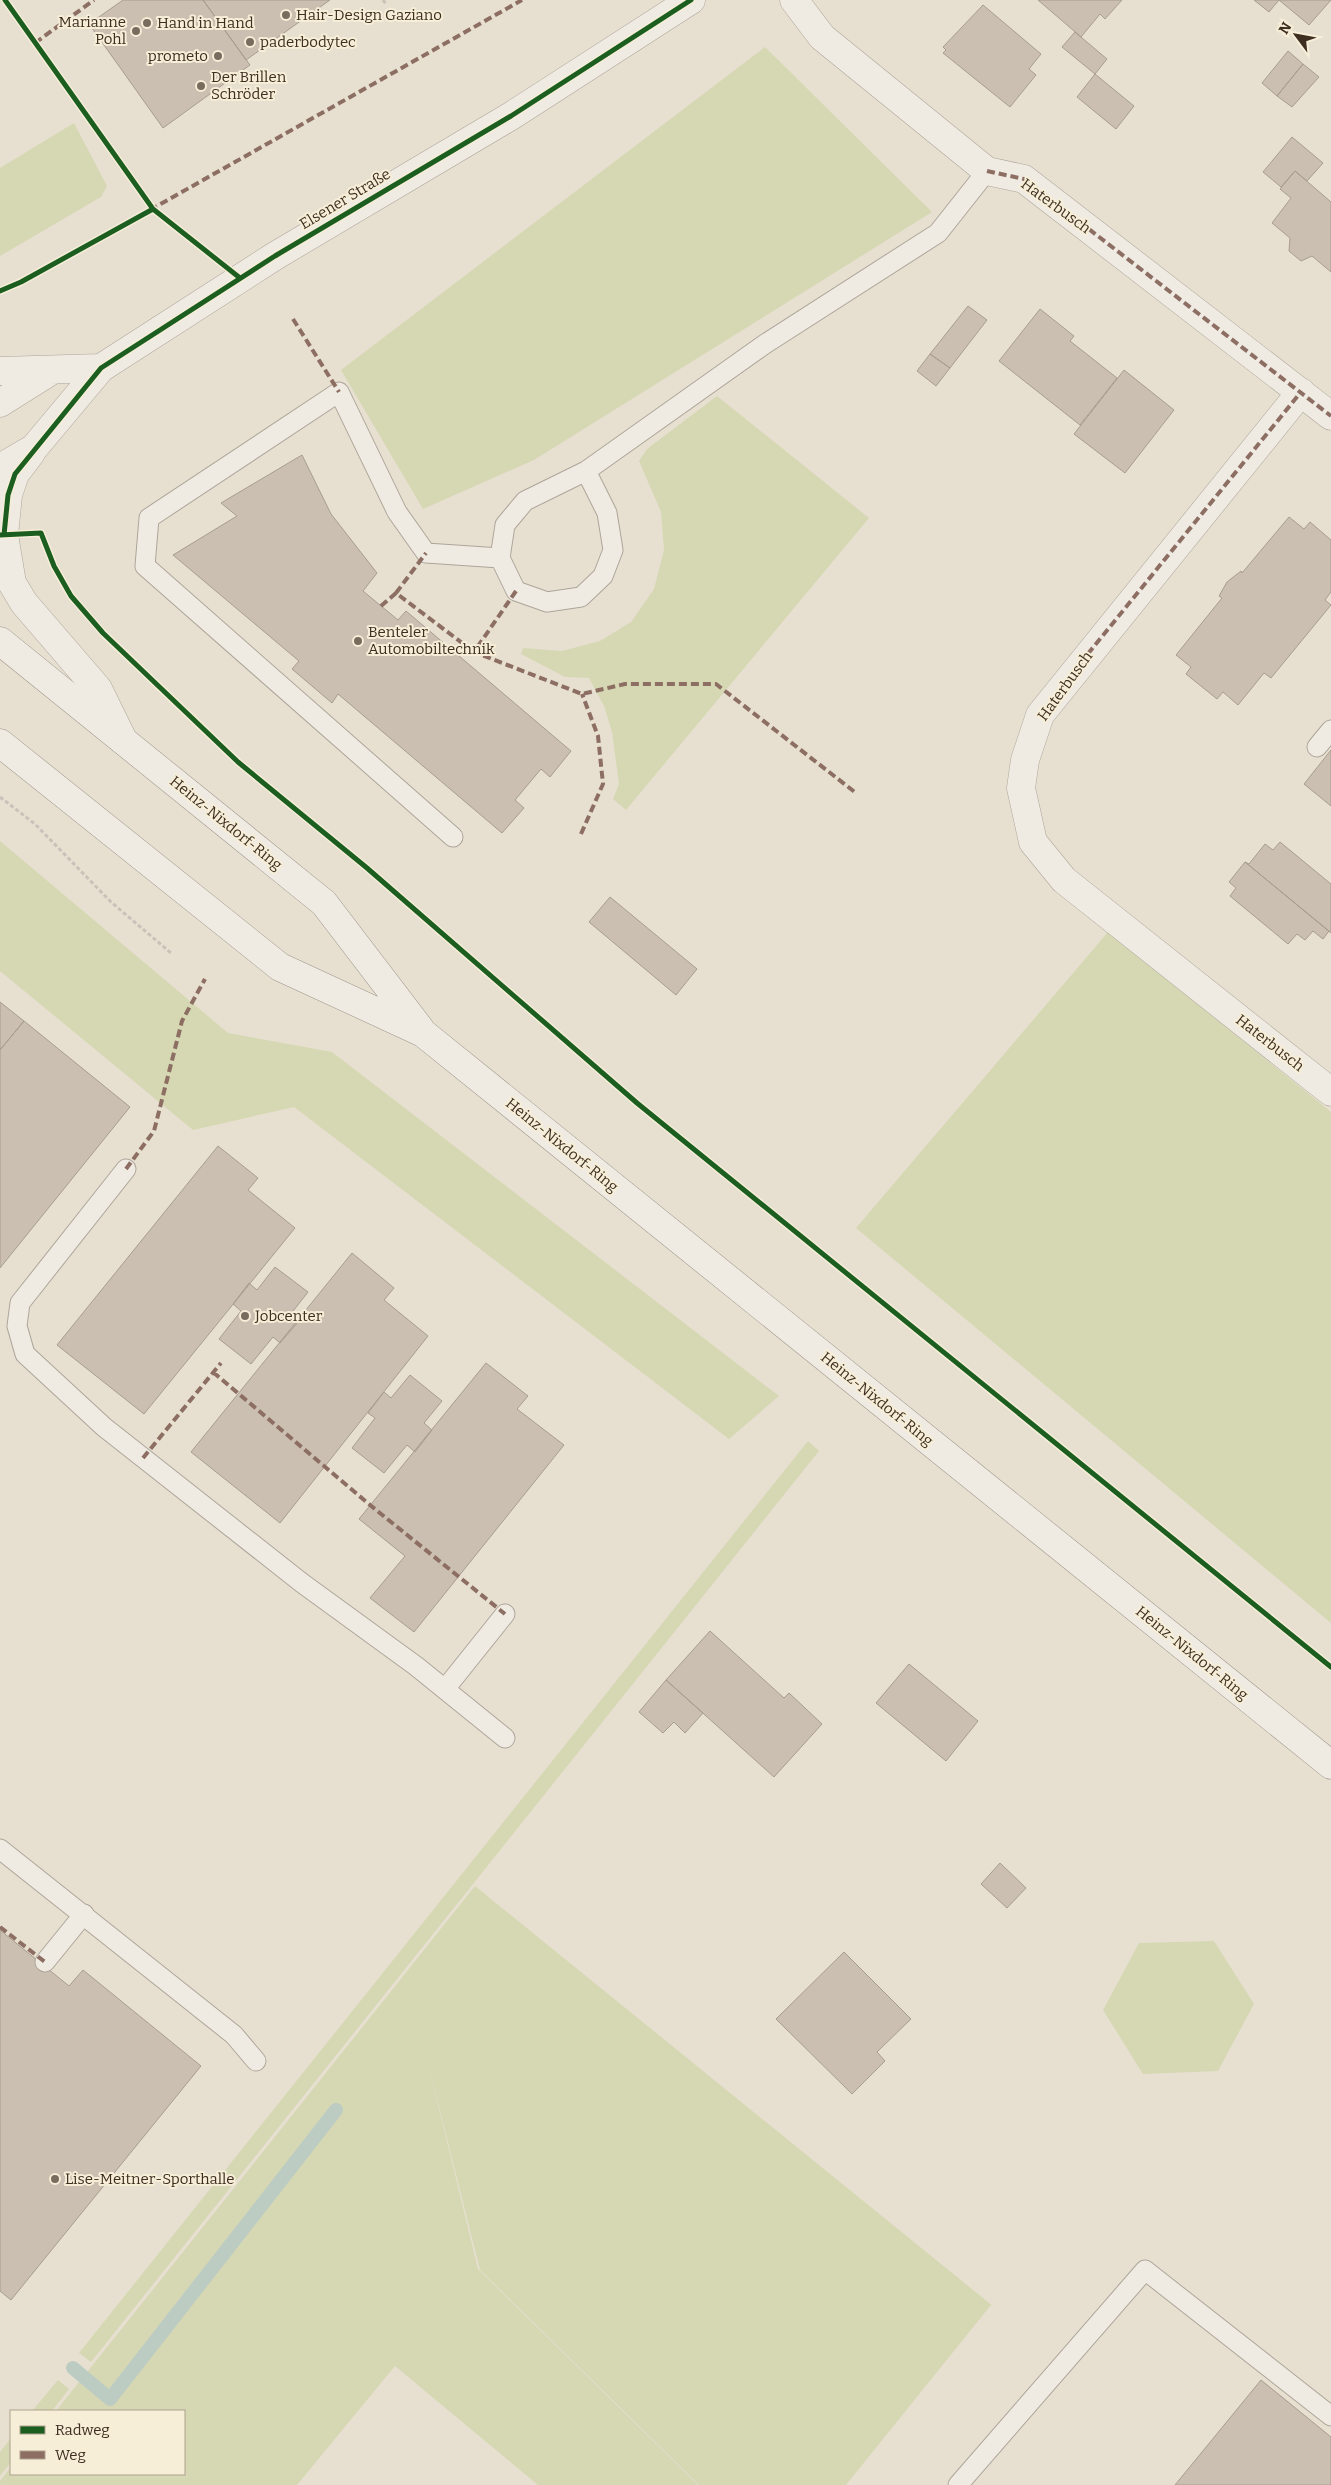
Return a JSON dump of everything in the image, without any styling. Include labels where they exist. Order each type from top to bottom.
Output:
[{"type":"street","name":"Elsener Straße","points":[[0,468],[34,448],[101,368],[275,256],[511,116],[691,0]]},
{"type":"street","name":"Haterbusch","points":[[794,0],[822,36],[987,171],[1024,179],[1331,416]]},
{"type":"street","name":"Elsener Straße","points":[[0,403],[51,371],[101,368]]},
{"type":"street","points":[[0,371],[51,371]]},
{"type":"street","name":"Haterbusch","points":[[1302,392],[1040,715],[1025,760],[1021,788],[1033,842],[1064,880],[1331,1092]]},
{"type":"street","points":[[34,448],[15,474],[8,495],[4,535],[12,583],[24,603],[98,689],[123,740]]},
{"type":"street","name":"Heinz-Nixdorf-Ring","points":[[0,641],[324,902],[423,1034]]},
{"type":"street","name":"Heinz-Nixdorf-Ring","points":[[0,743],[280,967],[423,1034],[1331,1765]]},
{"type":"lane","points":[[586,471],[607,513],[614,550],[603,576],[581,597],[546,602],[516,591],[500,558],[505,525],[525,501],[586,471],[765,344],[938,233],[987,171]]},
{"type":"lane","points":[[453,837],[145,566],[149,518],[339,392],[397,512],[426,553],[500,558]]},
{"type":"lane","points":[[1317,748],[1331,730]]},
{"type":"lane","points":[[126,1169],[20,1303],[17,1326],[25,1354],[104,1426],[143,1458],[302,1583],[445,1689],[504,1738]]},
{"type":"lane","points":[[445,1689],[505,1614]]},
{"type":"lane","points":[[0,1849],[234,2035],[256,2060]]},
{"type":"lane","points":[[45,1962],[84,1914]]},
{"type":"lane","points":[[958,2485],[1145,2270],[1331,2416]]},
{"type":"lane","points":[[967,2485],[982,2457]]},
{"type":"path","points":[[383,0],[386,4]]},
{"type":"path","points":[[0,797],[35,824],[111,902],[171,953]]},
{"type":"green space","points":[[765,47],[932,212],[534,460],[423,509],[341,370]]},
{"type":"green space","points":[[74,123],[107,186],[101,197],[0,256],[0,168]]},
{"type":"green space","points":[[717,396],[869,518],[626,810],[613,799],[619,784],[612,732],[604,706],[589,678],[565,677],[521,654],[523,648],[562,651],[600,641],[631,622],[654,589],[664,550],[661,512],[639,461],[647,449]]},
{"type":"green space","points":[[0,841],[228,1033],[332,1052],[779,1396],[729,1439],[294,1107],[193,1130],[0,971]]},
{"type":"green space","points":[[1108,932],[1331,1112],[1331,1623],[856,1228]]},
{"type":"green space","points":[[808,1441],[819,1451],[91,2362],[79,2353]]},
{"type":"green space","points":[[475,1886],[999,2311],[991,2305],[846,2485],[699,2485],[480,2270],[425,2051],[478,2269],[698,2485],[538,2485],[395,2366],[297,2485],[0,2485],[0,2481],[10,2468],[10,2475],[185,2475],[185,2410],[57,2410]]},
{"type":"green space","points":[[1214,1941],[1254,2004],[1218,2071],[1143,2074],[1103,2010],[1139,1943]]},
{"type":"green space","points":[[58,2380],[69,2389],[53,2410],[33,2410]]},
{"type":"green space","points":[[10,2439],[10,2463],[0,2476],[0,2452]]},
{"type":"building","points":[[123,0],[203,0],[250,65],[163,128],[89,24]]},
{"type":"building","points":[[203,0],[330,0],[246,60]]},
{"type":"building","points":[[1038,0],[1122,0],[1105,19],[1100,14],[1081,37]]},
{"type":"building","points":[[1254,0],[1279,0],[1269,12]]},
{"type":"building","points":[[1279,0],[1331,0],[1309,25]]},
{"type":"building","points":[[983,5],[1041,54],[1029,69],[1036,75],[1010,107],[943,53],[946,50],[943,47]]},
{"type":"building","points":[[1075,32],[1107,59],[1095,74],[1062,47]]},
{"type":"building","points":[[1288,51],[1303,64],[1277,96],[1262,83]]},
{"type":"building","points":[[1303,64],[1319,77],[1292,107],[1277,96]]},
{"type":"building","points":[[1095,74],[1134,106],[1116,129],[1077,97]]},
{"type":"building","points":[[1292,137],[1323,163],[1307,181],[1295,171],[1281,187],[1263,172]]},
{"type":"building","points":[[1295,171],[1331,202],[1331,272],[1312,256],[1301,261],[1289,251],[1290,238],[1272,223],[1291,198],[1280,189]]},
{"type":"building","points":[[968,306],[987,320],[950,368],[930,354]]},
{"type":"building","points":[[1040,309],[1074,336],[1070,341],[1117,378],[1080,425],[999,361]]},
{"type":"building","points":[[930,354],[950,368],[936,386],[917,371]]},
{"type":"building","points":[[1124,370],[1174,410],[1125,473],[1074,434]]},
{"type":"building","name":"Benteler Automobiltechnik","points":[[302,455],[331,514],[377,573],[363,591],[398,620],[406,611],[571,751],[550,777],[541,769],[515,800],[524,808],[502,833],[338,694],[332,703],[292,669],[299,661],[173,555],[237,516],[221,503]]},
{"type":"building","points":[[1289,517],[1304,529],[1310,522],[1331,540],[1331,592],[1325,600],[1331,605],[1271,678],[1264,673],[1238,705],[1223,692],[1217,699],[1186,674],[1191,667],[1176,655],[1222,598],[1219,596],[1227,582],[1241,571],[1242,573]]},
{"type":"building","points":[[1331,750],[1331,806],[1304,784]]},
{"type":"building","points":[[1280,842],[1331,884],[1331,933],[1245,862],[1249,864],[1265,844],[1273,850]]},
{"type":"building","points":[[1245,862],[1329,931],[1323,939],[1313,931],[1305,940],[1297,934],[1288,944],[1230,896],[1236,888],[1229,882]]},
{"type":"building","points":[[610,897],[697,969],[676,995],[589,922]]},
{"type":"building","points":[[0,1002],[24,1021],[0,1050]]},
{"type":"building","points":[[24,1021],[130,1107],[0,1268],[0,1050]]},
{"type":"building","points":[[218,1146],[258,1178],[248,1190],[295,1228],[144,1414],[57,1345]]},
{"type":"building","points":[[352,1253],[394,1288],[384,1300],[428,1336],[280,1523],[191,1452]]},
{"type":"building","points":[[275,1267],[308,1292],[290,1315],[298,1322],[280,1343],[273,1337],[251,1364],[219,1339],[241,1311],[233,1304],[249,1283],[257,1290]]},
{"type":"building","points":[[486,1363],[528,1396],[517,1409],[564,1445],[414,1632],[370,1598],[405,1556],[359,1519]]},
{"type":"building","points":[[410,1375],[442,1401],[424,1423],[432,1430],[415,1452],[407,1445],[384,1473],[352,1448],[375,1418],[368,1413],[384,1392],[391,1398]]},
{"type":"building","points":[[710,1631],[784,1698],[789,1693],[822,1724],[774,1777],[666,1680]]},
{"type":"building","points":[[909,1664],[978,1721],[946,1761],[876,1703]]},
{"type":"building","points":[[666,1680],[703,1713],[685,1733],[674,1722],[663,1733],[639,1712]]},
{"type":"building","points":[[1000,1863],[1026,1888],[1007,1908],[981,1884]]},
{"type":"building","name":"Lise-Meitner-Sporthalle","points":[[0,1930],[69,1986],[83,1970],[201,2066],[11,2300],[0,2291]]},
{"type":"building","points":[[844,1952],[911,2019],[877,2052],[885,2061],[852,2094],[776,2019]]},
{"type":"building","points":[[1261,2380],[1331,2437],[1331,2485],[1175,2485]]},
{"type":"waterway","points":[[73,2368],[110,2399],[336,2110]]},
{"type":"marked path","points":[[35,43],[94,0]]},
{"type":"marked path","points":[[150,210],[522,0]]},
{"type":"marked path","points":[[987,171],[1024,179],[1331,416]]},
{"type":"marked path","points":[[293,319],[339,392]]},
{"type":"marked path","points":[[1065,682],[1301,392]]},
{"type":"marked path","points":[[396,593],[426,553]]},
{"type":"marked path","points":[[516,591],[474,652],[582,694],[625,684],[716,684],[856,793]]},
{"type":"marked path","points":[[381,606],[396,593],[474,652]]},
{"type":"marked path","points":[[581,834],[603,784],[598,736],[582,694]]},
{"type":"marked path","points":[[126,1169],[154,1131],[182,1021],[205,979]]},
{"type":"marked path","points":[[143,1458],[221,1363]]},
{"type":"marked path","points":[[213,1372],[370,1505],[505,1614]]},
{"type":"marked path","points":[[0,1927],[45,1962]]},
{"type":"cycle path","points":[[5,0],[153,209],[240,278]]},
{"type":"cycle path","points":[[4,535],[8,495],[15,474],[101,368],[275,256],[511,116],[691,0]]},
{"type":"cycle path","points":[[0,291],[21,282],[153,209]]},
{"type":"cycle path","points":[[0,535],[41,533],[54,566],[71,596],[103,633],[238,762],[367,868],[637,1103],[1331,1667]]},
{"type":"place","name":"Hair-Design Gaziano","points":[[286,15]]},
{"type":"place","name":"Hand in Hand","points":[[147,23]]},
{"type":"place","name":"Marianne Pohl","points":[[136,31]]},
{"type":"place","name":"paderbodytec","points":[[250,42]]},
{"type":"place","name":"prometo","points":[[218,56]]},
{"type":"place","name":"Der Brillen Schröder","points":[[201,86]]},
{"type":"place","name":"Benteler Automobiltechnik","points":[[358,641]]},
{"type":"place","name":"Jobcenter","points":[[245,1316]]},
{"type":"place","name":"Lise-Meitner-Sporthalle","points":[[55,2179]]}]
